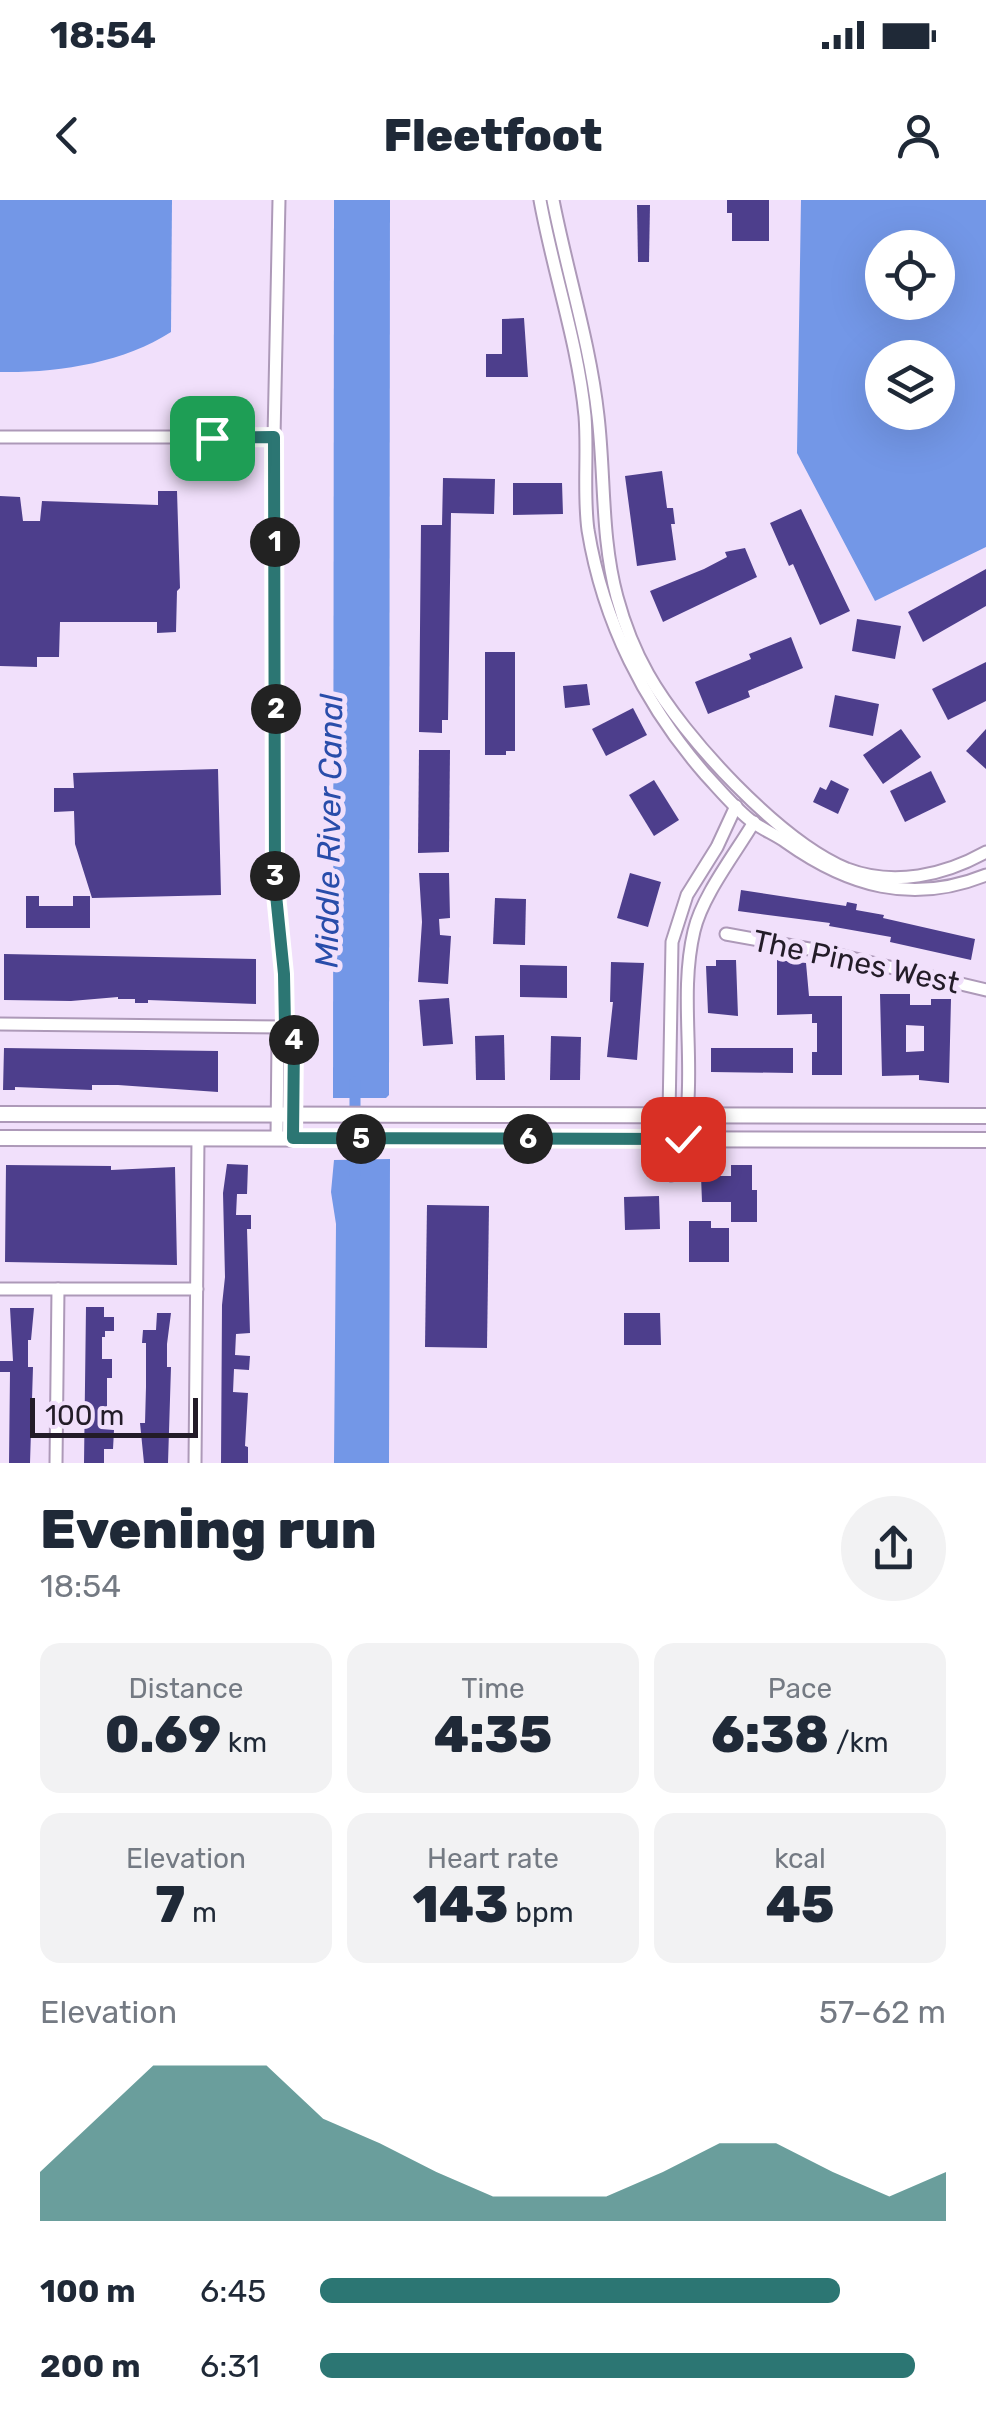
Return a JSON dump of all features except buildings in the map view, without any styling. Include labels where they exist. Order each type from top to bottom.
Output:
[{"type":"main road","points":[[0,1114],[986,1116]]},
{"type":"main road","points":[[0,1138],[986,1140]]},
{"type":"street","points":[[279,200],[274,437],[275,885],[285,1027],[294,1039],[285,1138]]},
{"type":"street","points":[[540,200],[585,416],[588,527],[603,595],[627,657],[649,698],[683,748],[736,806],[818,865],[853,881],[887,888],[930,888],[986,874]]},
{"type":"street","points":[[553,200],[594,384],[603,503],[616,593],[648,675],[709,756],[776,821],[830,860],[850,870],[899,877],[943,872],[986,852]]},
{"type":"street","points":[[0,438],[274,437]]},
{"type":"street","points":[[736,806],[717,848],[687,895],[672,942],[669,1115],[662,1162],[670,1175],[688,1116],[688,961],[693,934],[700,913],[754,822]]},
{"type":"street","name":"The Pines West","points":[[726,934],[826,952],[986,990]]},
{"type":"street","points":[[0,1024],[285,1027]]},
{"type":"street","points":[[195,1463],[198,1138]]},
{"type":"street","points":[[0,1289],[197,1289]]},
{"type":"street","points":[[56,1463],[58,1289]]},
{"type":"water","points":[[0,200],[172,200],[171,332],[111,359],[44,371],[0,372]]},
{"type":"water","points":[[334,200],[390,200],[386,1098],[333,1098]]},
{"type":"water","points":[[801,200],[986,200],[986,547],[875,601],[797,453]]},
{"type":"water","points":[[390,1159],[389,1463],[334,1463],[334,1160]]},
{"type":"waterway","name":"Middle River Canal","points":[[355,1082],[355,1174]]},
{"type":"route","points":[[212,438],[274,437],[275,885],[285,1027],[294,1039],[293,1138],[683,1139]]}]
